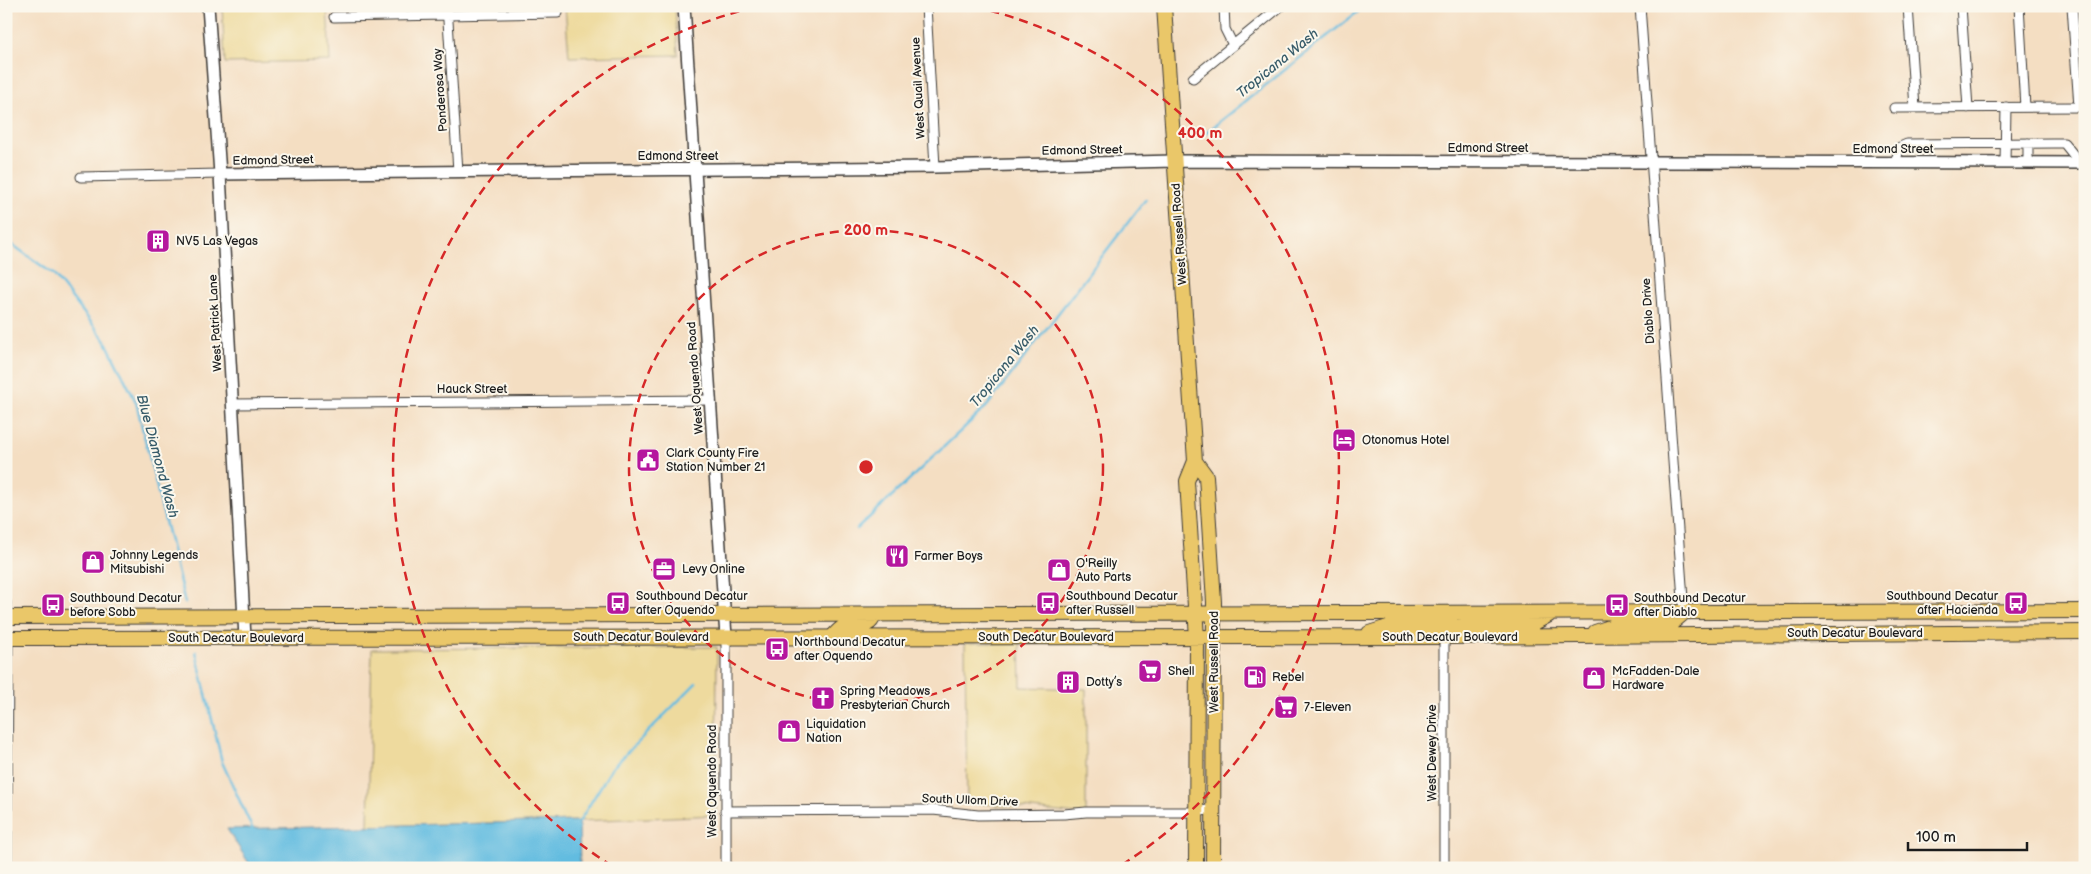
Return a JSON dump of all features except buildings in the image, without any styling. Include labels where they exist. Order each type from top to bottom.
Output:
[{"type":"main road","name":"West Russell Road","points":[[1164,6],[1195,461],[1186,481],[1197,638],[1196,868]]},
{"type":"main road","name":"West Russell Road","points":[[1195,461],[1206,476],[1214,614],[1213,868]]},
{"type":"main road","name":"South Decatur Boulevard","points":[[6,618],[2085,611]]},
{"type":"main road","points":[[1583,636],[1616,625],[1671,624],[1684,613]]},
{"type":"main road","points":[[1356,638],[1391,626],[1447,623],[1458,614]]},
{"type":"main road","points":[[1444,638],[1456,627],[1533,624],[1552,614]]},
{"type":"main road","points":[[832,637],[845,626],[868,624],[873,620],[874,615]]},
{"type":"main road","points":[[7,638],[10,628],[14,626],[63,625],[75,617]]},
{"type":"main road","name":"South Decatur Boulevard","points":[[7,638],[1444,638],[2085,632]]},
{"type":"street","name":"West Patrick Lane","points":[[208,6],[220,174],[245,638]]},
{"type":"street","points":[[380,6],[380,16]]},
{"type":"street","name":"West Oquendo Road","points":[[684,6],[725,616],[726,868]]},
{"type":"street","name":"West Quail Avenue","points":[[926,6],[935,168]]},
{"type":"street","points":[[1224,6],[1225,29],[1233,45]]},
{"type":"street","points":[[1194,78],[1281,6]]},
{"type":"street","name":"Diablo Drive","points":[[1640,6],[1684,613]]},
{"type":"street","points":[[1908,6],[1915,108]]},
{"type":"street","points":[[1961,6],[1968,108]]},
{"type":"street","points":[[2019,6],[2025,108]]},
{"type":"street","points":[[1894,108],[2082,107],[2072,6]]},
{"type":"street","points":[[334,17],[447,11],[511,10],[558,13]]},
{"type":"street","name":"Ponderosa Way","points":[[447,11],[458,171]]},
{"type":"street","points":[[2005,162],[2006,108]]},
{"type":"street","points":[[1895,163],[1900,147],[1907,144],[2006,143],[2064,143],[2082,163]]},
{"type":"street","points":[[2028,143],[2028,162]]},
{"type":"street","name":"Edmond Street","points":[[81,177],[458,171],[935,168],[1174,162],[2082,163]]},
{"type":"street","name":"Hauck Street","points":[[233,404],[711,400]]},
{"type":"street","points":[[6,602],[6,618]]},
{"type":"street","points":[[7,638],[7,868]]},
{"type":"street","name":"West Dewey Drive","points":[[1444,638],[1444,868]]},
{"type":"street","name":"South Ullom Drive","points":[[726,811],[932,810],[978,815],[1086,812],[1196,812],[1213,809]]},
{"type":"sand","points":[[222,6],[327,6],[330,61],[225,63]]},
{"type":"sand","points":[[565,6],[675,6],[678,55],[569,57]]},
{"type":"sand","points":[[965,643],[1020,643],[1021,687],[1086,689],[1086,815],[967,802]]},
{"type":"sand","points":[[717,647],[716,815],[579,821],[368,826],[372,649]]},
{"type":"water","points":[[579,821],[580,868],[252,868],[227,829]]},
{"type":"waterway","name":"Tropicana Wash","points":[[1202,136],[1365,6]]},
{"type":"waterway","name":"Tropicana Wash","points":[[857,529],[987,406],[1146,199]]},
{"type":"waterway","name":"Blue Diamond Wash","points":[[6,240],[53,274],[105,340],[136,402],[185,603]]},
{"type":"waterway","points":[[196,652],[222,762],[253,830]]},
{"type":"waterway","points":[[579,822],[612,768],[696,683]]},
{"type":"place","name":"NV5 Las Vegas","points":[[158,241]]},
{"type":"place","name":"Otonomus Hotel","points":[[1344,440]]},
{"type":"place","name":"Clark County Fire Station Number 21","points":[[648,460]]},
{"type":"place","name":"Farmer Boys","points":[[897,556]]},
{"type":"place","name":"Johnny Legends Mitsubishi","points":[[93,562]]},
{"type":"place","name":"Levy Online","points":[[664,569]]},
{"type":"place","name":"O'Reilly Auto Parts","points":[[1059,570]]},
{"type":"place","name":"Southbound Decatur after Oquendo","points":[[618,603]]},
{"type":"place","name":"Southbound Decatur after Russell","points":[[1048,603]]},
{"type":"place","name":"Southbound Decatur after Hacienda","points":[[2016,603]]},
{"type":"place","name":"Southbound Decatur before Sobb","points":[[53,605]]},
{"type":"place","name":"Southbound Decatur after Diablo","points":[[1617,605]]},
{"type":"place","name":"Northbound Decatur after Oquendo","points":[[777,649]]},
{"type":"place","name":"Shell","points":[[1150,671]]},
{"type":"place","name":"Rebel","points":[[1255,677]]},
{"type":"place","name":"McFadden-Dale Hardware","points":[[1594,678]]},
{"type":"place","name":"Dotty’s","points":[[1068,682]]},
{"type":"place","name":"Spring Meadows Presbyterian Church","points":[[823,698]]},
{"type":"place","name":"7-Eleven","points":[[1286,707]]},
{"type":"place","name":"Liquidation Nation","points":[[789,731]]}]
